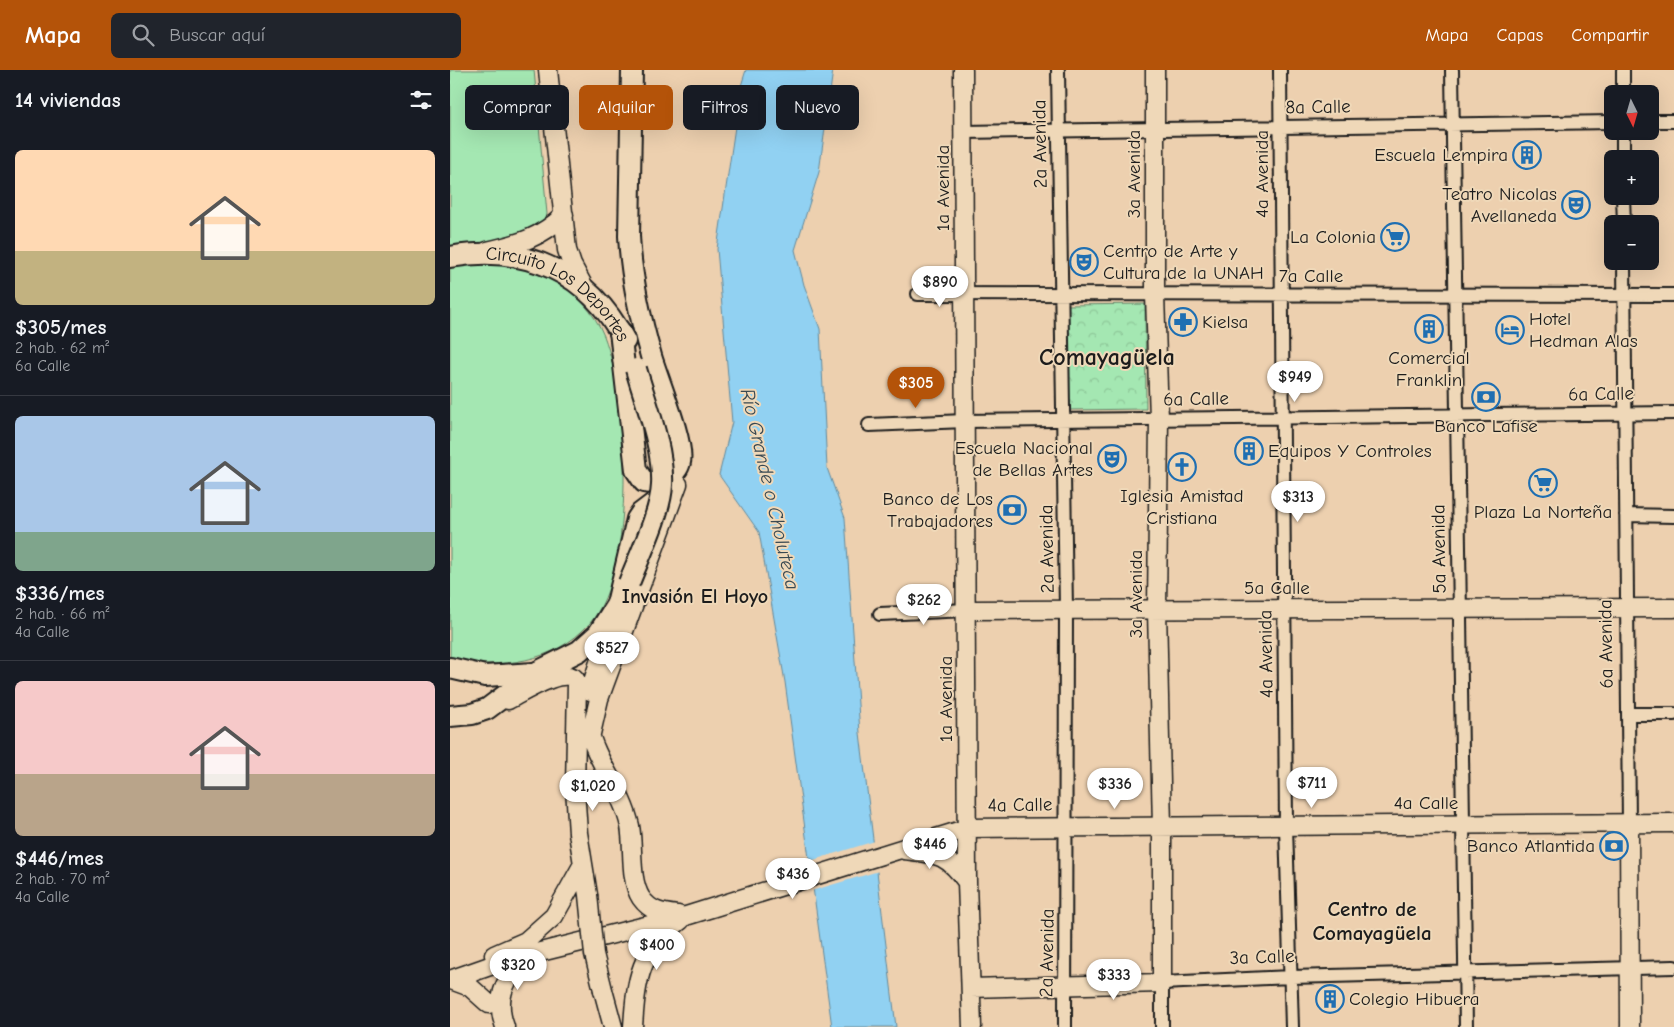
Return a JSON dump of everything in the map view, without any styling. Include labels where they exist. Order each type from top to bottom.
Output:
[{"type":"main road","points":[[620,331],[636,470],[644,482],[653,484],[671,476],[677,470],[681,453],[650,354],[630,263],[632,70]]},
{"type":"main road","points":[[616,608],[637,519],[646,508],[684,479],[692,465],[692,448],[679,416],[659,351],[639,263],[640,70]]},
{"type":"main road","name":"Circuito Los Deportes","points":[[450,257],[476,253],[506,254],[534,260],[561,272],[586,289],[610,316],[620,331],[636,369],[660,456],[662,486],[658,505],[628,584],[616,608],[589,644],[535,673],[487,709],[472,714],[450,716]]},
{"type":"main road","points":[[450,668],[485,676],[535,673]]},
{"type":"street","points":[[548,70],[567,250],[572,266],[586,289]]},
{"type":"street","name":"1a Avenida","points":[[963,70],[967,882],[972,1027]]},
{"type":"street","name":"2a Avenida","points":[[1058,70],[1066,610],[1067,826],[1065,1027]]},
{"type":"street","name":"3a Avenida","points":[[1155,70],[1155,295],[1159,419],[1157,610],[1162,827],[1162,1027]]},
{"type":"street","name":"4a Avenida","points":[[1280,70],[1280,295],[1284,417],[1286,826],[1292,1027]]},
{"type":"street","name":"5a Avenida","points":[[1452,70],[1466,1027]]},
{"type":"street","points":[[1622,70],[1623,85]]},
{"type":"street","points":[[1659,121],[1674,121]]},
{"type":"street","name":"8a Calle","points":[[964,132],[1604,122]]},
{"type":"street","points":[[476,253],[528,241],[547,230],[564,215]]},
{"type":"street","name":"6a Avenida","points":[[1624,270],[1630,1027]]},
{"type":"street","name":"7a Calle","points":[[918,294],[1674,295]]},
{"type":"street","name":"6a Calle","points":[[869,425],[965,421],[1674,412]]},
{"type":"street","points":[[613,1027],[594,954],[588,895],[582,864],[575,788],[598,699],[678,484]]},
{"type":"street","points":[[1626,515],[1674,516]]},
{"type":"street","points":[[587,738],[584,709],[616,608]]},
{"type":"street","name":"5a Calle","points":[[880,614],[967,610],[1674,608]]},
{"type":"street","points":[[487,709],[556,677],[570,675],[575,678],[587,738],[627,817],[632,839],[635,881],[640,896],[656,911],[686,916]]},
{"type":"street","points":[[1629,714],[1674,714]]},
{"type":"street","name":"4a Calle","points":[[450,978],[504,961],[686,916],[968,828],[1674,823]]},
{"type":"street","points":[[894,851],[941,856],[951,862],[967,882]]},
{"type":"street","points":[[450,978],[526,941],[554,916],[582,864]]},
{"type":"street","points":[[634,1027],[635,996],[645,959],[664,933],[686,916]]},
{"type":"street","points":[[505,1027],[500,1015],[499,1001],[503,985],[522,957]]},
{"type":"street","points":[[493,1027],[489,1004],[490,994],[504,961]]},
{"type":"street","name":"3a Calle","points":[[971,988],[1065,987],[1291,977],[1674,967]]},
{"type":"street","points":[[450,978],[470,987],[489,1004]]},
{"type":"street","points":[[598,1027],[604,993]]},
{"type":"green space","points":[[450,70],[534,70],[535,85],[465,85],[465,130],[539,130],[547,214],[543,228],[532,236],[450,250]]},
{"type":"green space","points":[[463,263],[510,265],[532,270],[554,280],[577,297],[590,311],[604,336],[613,364],[619,400],[623,441],[622,525],[616,564],[605,598],[590,623],[576,637],[543,655],[507,663],[488,664],[450,661],[450,265]]},
{"type":"green space","points":[[1145,304],[1146,409],[1069,410],[1068,305]]},
{"type":"water","name":"Río Grande o Choluteca","points":[[746,70],[833,70],[831,85],[776,85],[776,130],[825,130],[819,172],[795,250],[804,285],[820,329],[827,468],[845,518],[860,733],[896,1027],[832,1027],[785,682],[759,532],[719,475],[732,422],[717,249],[735,130],[766,130],[766,85],[741,85]]},
{"type":"pier","points":[[875,841],[879,871],[811,891],[807,862]]},
{"type":"place","name":"Escuela Lempira","points":[[1527,155]]},
{"type":"place","name":"Teatro Nicolas Avellaneda","points":[[1576,205]]},
{"type":"place","name":"La Colonia","points":[[1395,237]]},
{"type":"place","name":"Centro de Arte y Cultura de la UNAH","points":[[1084,262]]},
{"type":"place","name":"Kielsa","points":[[1183,322]]},
{"type":"place","name":"Comercial Franklin","points":[[1429,329]]},
{"type":"place","name":"Hotel Hedman Alas","points":[[1510,330]]},
{"type":"place","name":"Banco Lafise","points":[[1486,397]]},
{"type":"place","name":"Equipos Y Controles","points":[[1249,451]]},
{"type":"place","name":"Escuela Nacional de Bellas Artes","points":[[1112,459]]},
{"type":"place","name":"Iglesia Amistad Cristiana","points":[[1182,467]]},
{"type":"place","name":"Plaza La Norteña","points":[[1543,483]]},
{"type":"place","name":"Banco de Los Trabajadores","points":[[1012,510]]},
{"type":"place","name":"Banco Atlantida","points":[[1614,846]]},
{"type":"place","name":"Colegio Hibuera","points":[[1330,999]]},
{"type":"district","name":"Comayagüela","points":[[1107,357]]},
{"type":"district","name":"Invasión El Hoyo","points":[[695,596]]},
{"type":"district","name":"Centro de Comayagüela","points":[[1372,921]]}]
